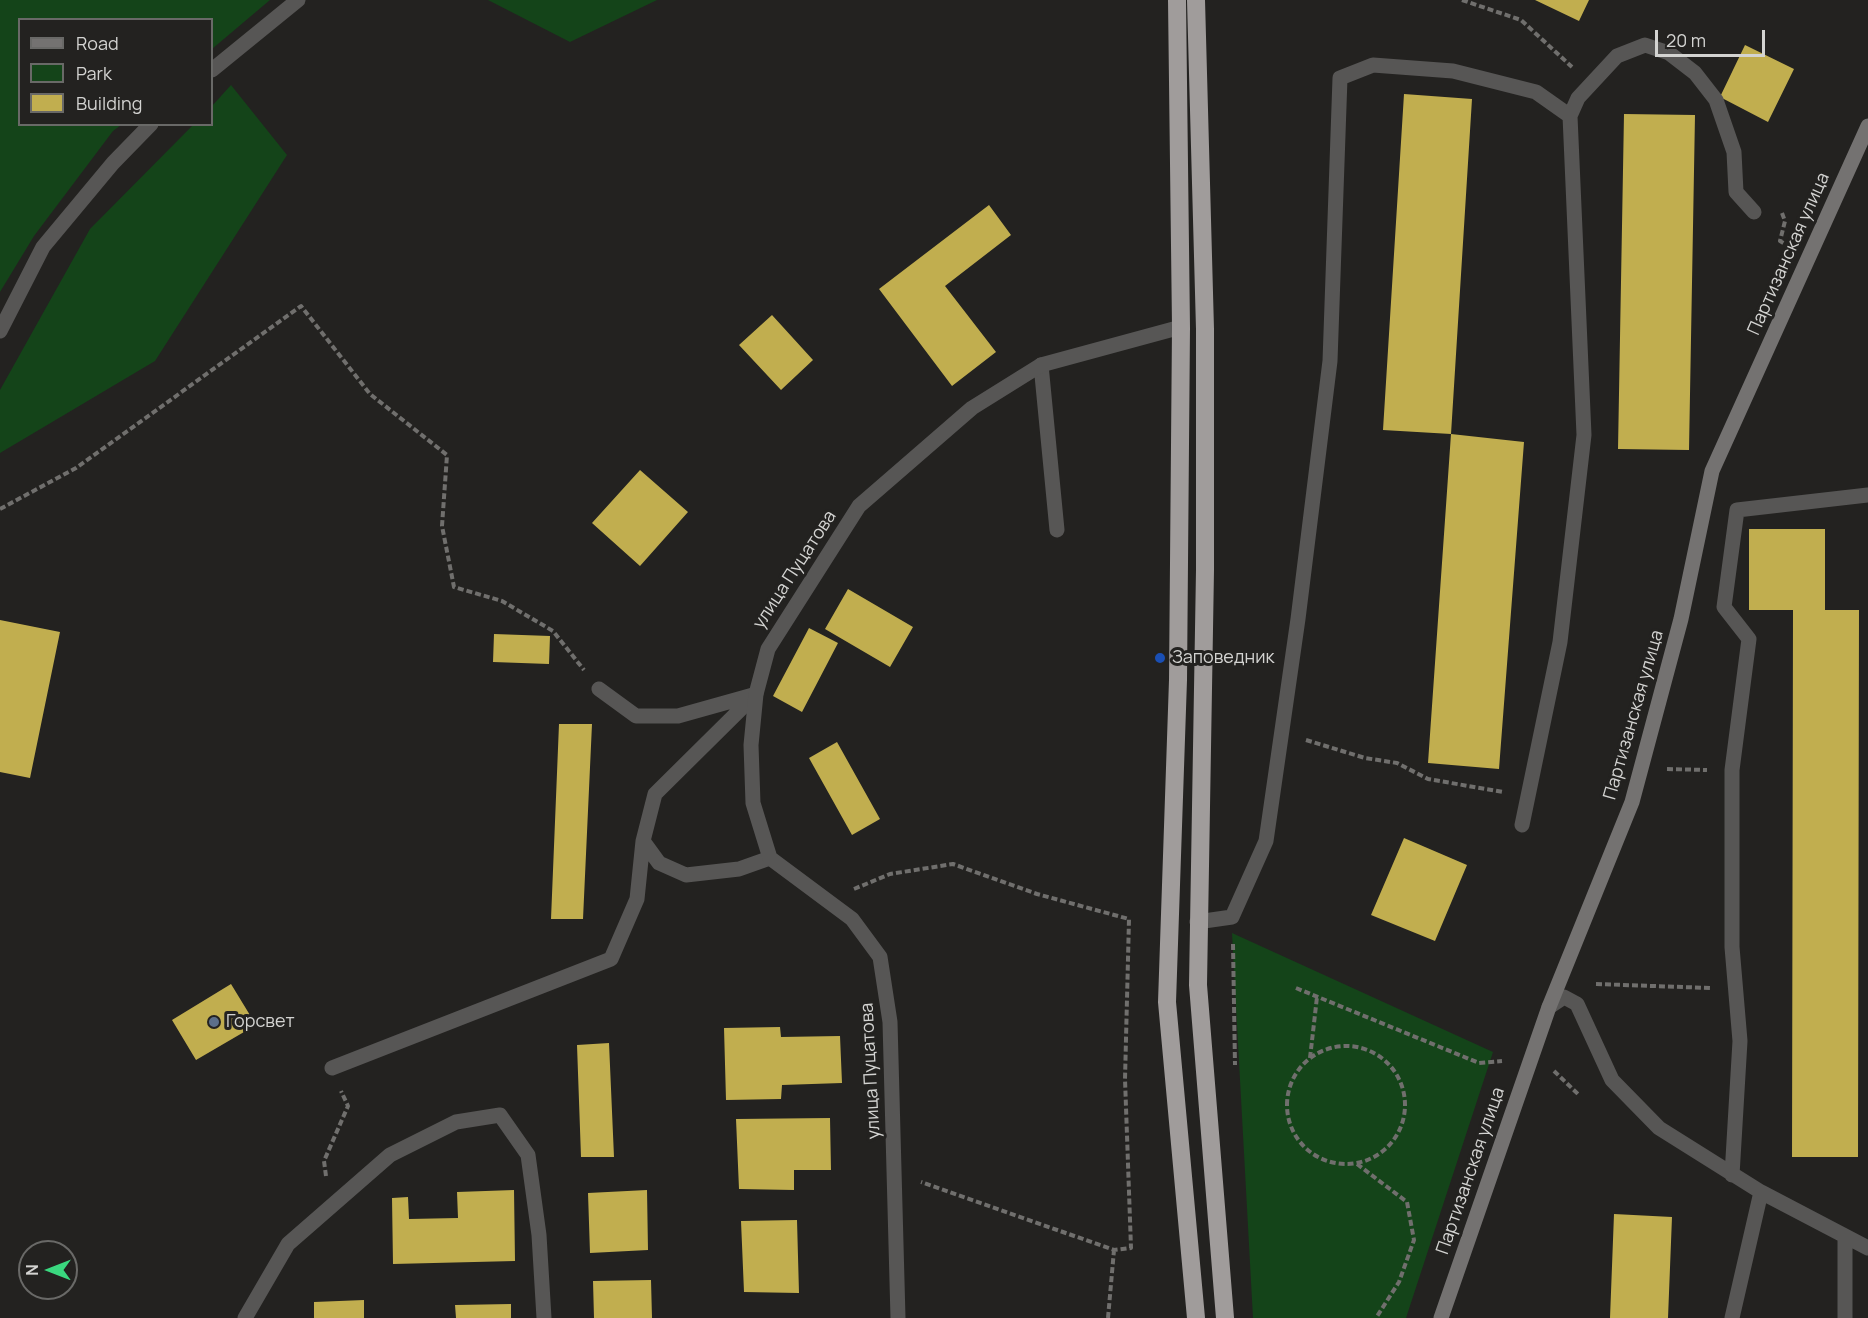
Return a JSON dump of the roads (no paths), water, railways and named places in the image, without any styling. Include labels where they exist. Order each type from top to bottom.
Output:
[{"type":"highway","points":[[1177,0],[1181,327],[1178,680],[1167,1002],[1196,1318]]},
{"type":"highway","points":[[1196,0],[1205,329],[1205,570],[1197,922],[1198,985],[1225,1318]]},
{"type":"main road","name":"Партизанская улица","points":[[1441,1318],[1549,1007],[1632,802],[1681,620],[1712,471],[1868,126]]},
{"type":"street","points":[[213,69],[298,0]]},
{"type":"street","points":[[1522,825],[1560,642],[1584,435],[1570,117],[1578,98],[1589,83],[1617,56],[1645,45],[1669,53],[1695,73],[1716,100],[1734,152],[1736,192],[1754,212]]},
{"type":"street","points":[[1197,922],[1233,917],[1266,841],[1298,620],[1330,361],[1340,78],[1373,65],[1453,71],[1536,92],[1570,117]]},
{"type":"street","points":[[0,331],[43,247],[113,163],[149,126]]},
{"type":"street","name":"улица Пуцатова","points":[[898,1318],[890,1022],[880,957],[852,918],[770,858],[753,803],[751,745],[756,694],[768,649],[859,506],[972,408],[1041,365],[1181,327]]},
{"type":"street","points":[[1041,365],[1057,530]]},
{"type":"street","points":[[1732,1175],[1740,1041],[1732,947],[1732,771],[1749,639],[1724,607],[1737,510],[1868,495]]},
{"type":"street","points":[[598,689],[636,716],[678,716],[756,694]]},
{"type":"street","points":[[332,1068],[611,959],[637,899],[643,841],[655,794],[756,694]]},
{"type":"street","points":[[643,841],[659,863],[687,875],[739,869],[770,858]]},
{"type":"street","points":[[1549,1007],[1564,997],[1577,1004],[1612,1080],[1659,1128],[1761,1192],[1868,1248]]},
{"type":"street","points":[[245,1318],[288,1244],[390,1155],[456,1122],[500,1115],[528,1155],[539,1235],[544,1318]]},
{"type":"street","points":[[1732,1318],[1761,1192]]},
{"type":"street","points":[[1845,1236],[1845,1318]]},
{"type":"place","name":"Заповедник","points":[[1160,658]]},
{"type":"place","name":"Горсвет","points":[[214,1022]]}]
